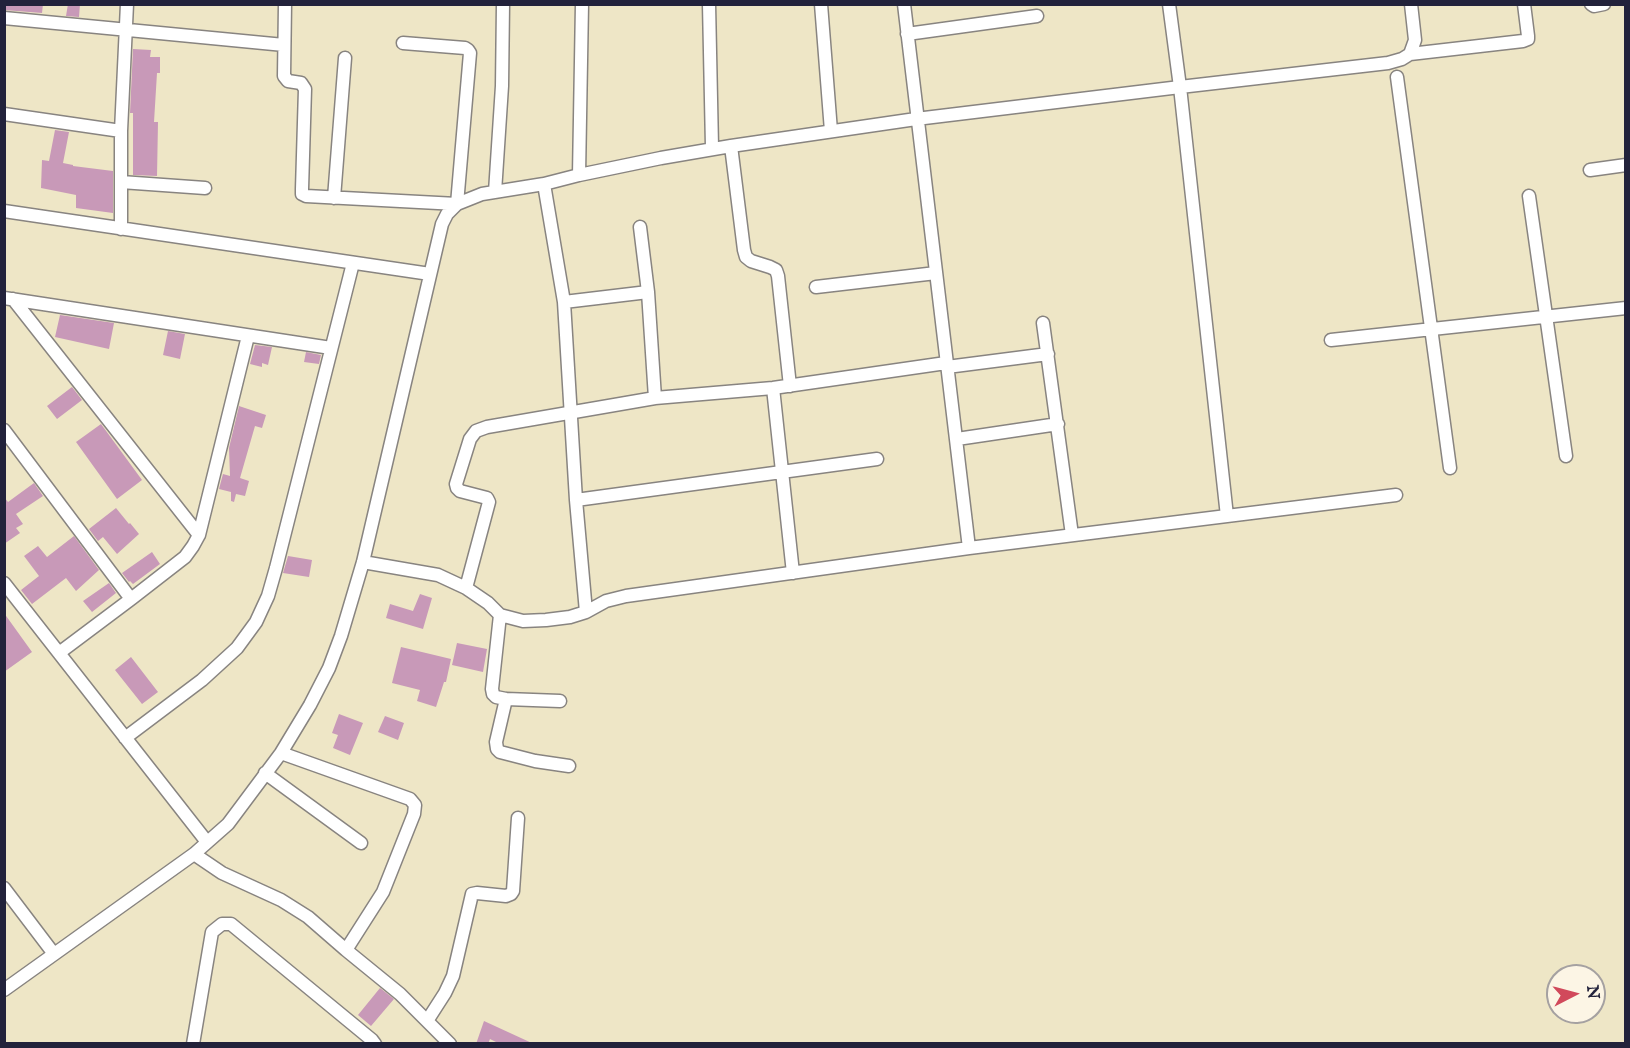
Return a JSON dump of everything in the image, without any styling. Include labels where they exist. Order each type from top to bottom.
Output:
[{"type":"street","points":[[121,229],[121,131],[124,29],[127,4]]},
{"type":"street","points":[[285,4],[285,79],[301,83],[305,89],[303,194],[334,198],[457,204]]},
{"type":"street","points":[[495,192],[502,86],[503,4]]},
{"type":"street","points":[[579,175],[582,4]]},
{"type":"street","points":[[709,4],[712,147]]},
{"type":"street","points":[[821,4],[831,131]]},
{"type":"street","points":[[904,4],[969,548]]},
{"type":"street","points":[[1169,4],[1227,516]]},
{"type":"street","points":[[1410,54],[1415,40],[1411,4]]},
{"type":"street","points":[[4,990],[194,854],[228,824],[281,753],[310,705],[329,668],[341,636],[363,562],[442,224],[447,214],[457,204],[482,194],[544,184],[661,158],[731,146],[916,119],[1388,63],[1402,60],[1410,54],[1523,41],[1528,36],[1524,4]]},
{"type":"street","points":[[1591,4],[1594,6],[1604,4]]},
{"type":"street","points":[[907,34],[1036,16]]},
{"type":"street","points":[[4,18],[284,45]]},
{"type":"street","points":[[403,43],[465,48],[470,53],[457,204]]},
{"type":"street","points":[[334,198],[345,57]]},
{"type":"street","points":[[1397,77],[1450,468]]},
{"type":"street","points":[[4,114],[121,131]]},
{"type":"street","points":[[731,146],[746,257],[776,270],[778,276],[790,386]]},
{"type":"street","points":[[1590,170],[1626,165]]},
{"type":"street","points":[[121,182],[205,188]]},
{"type":"street","points":[[544,184],[564,302],[576,500],[586,612]]},
{"type":"street","points":[[1529,196],[1566,456]]},
{"type":"street","points":[[4,211],[430,274]]},
{"type":"street","points":[[640,227],[648,292],[655,398]]},
{"type":"street","points":[[125,738],[202,680],[237,648],[256,622],[268,596],[276,568],[353,263]]},
{"type":"street","points":[[816,287],[936,273]]},
{"type":"street","points":[[564,302],[648,292]]},
{"type":"street","points":[[8,299],[331,348]]},
{"type":"street","points":[[8,299],[199,535]]},
{"type":"street","points":[[1331,340],[1626,308]]},
{"type":"street","points":[[1043,323],[1072,535]]},
{"type":"street","points":[[58,653],[185,557],[193,546],[199,535],[248,336]]},
{"type":"street","points":[[466,588],[489,502],[486,498],[460,491],[456,484],[470,439],[476,431],[487,427],[655,398],[773,388],[1048,354]]},
{"type":"street","points":[[773,388],[793,573]]},
{"type":"street","points":[[957,438],[1058,424]]},
{"type":"street","points":[[4,430],[131,599]]},
{"type":"street","points":[[576,500],[877,459]]},
{"type":"street","points":[[363,562],[438,575],[466,588],[488,603],[500,615],[523,621],[546,620],[570,617],[586,612],[606,601],[626,596],[969,548],[1396,495]]},
{"type":"street","points":[[6,587],[207,842]]},
{"type":"street","points":[[500,615],[493,694],[506,699],[560,701]]},
{"type":"street","points":[[506,699],[496,742],[497,749],[500,752],[535,761],[569,766]]},
{"type":"street","points":[[281,753],[410,799],[415,805],[414,814],[383,892],[346,950]]},
{"type":"street","points":[[265,773],[361,843]]},
{"type":"street","points":[[427,1021],[453,976],[472,894],[507,896],[513,891],[518,818]]},
{"type":"street","points":[[194,854],[222,873],[281,900],[308,917],[400,994],[450,1044]]},
{"type":"street","points":[[4,888],[54,954]]},
{"type":"street","points":[[193,1044],[212,932],[222,924],[231,924],[375,1044]]},
{"type":"building","points":[[4,4],[43,4],[42,13],[4,10]]},
{"type":"building","points":[[68,4],[80,4],[79,17],[66,16]]},
{"type":"building","points":[[133,49],[151,50],[150,57],[160,57],[154,122],[158,122],[157,176],[133,175],[133,113],[130,113]]},
{"type":"building","points":[[55,130],[69,132],[63,163],[113,171],[113,213],[76,208],[76,195],[41,188],[42,160],[49,161]]},
{"type":"building","points":[[60,315],[114,323],[109,349],[55,337]]},
{"type":"building","points":[[168,331],[185,334],[180,359],[163,355]]},
{"type":"building","points":[[255,345],[272,347],[268,365],[262,363],[262,367],[250,364]]},
{"type":"building","points":[[306,352],[321,355],[319,364],[304,362]]},
{"type":"building","points":[[72,387],[82,400],[57,419],[47,406]]},
{"type":"building","points":[[239,406],[266,415],[262,428],[255,426],[240,478],[249,481],[245,496],[236,494],[234,502],[231,501],[231,492],[219,489],[223,474],[230,476],[229,448]]},
{"type":"building","points":[[101,424],[142,480],[117,499],[76,442]]},
{"type":"building","points":[[34,483],[43,496],[16,514],[23,524],[16,528],[20,533],[4,544],[4,497],[8,502]]},
{"type":"building","points":[[116,508],[139,534],[117,554],[103,537],[98,541],[89,529]]},
{"type":"building","points":[[74,536],[99,570],[76,591],[66,578],[32,604],[21,590],[39,576],[24,556],[38,546],[47,557]]},
{"type":"building","points":[[152,552],[160,564],[133,584],[129,582],[122,573]]},
{"type":"building","points":[[288,556],[312,560],[309,577],[283,573]]},
{"type":"building","points":[[109,583],[116,593],[92,612],[83,601]]},
{"type":"building","points":[[420,594],[432,598],[423,629],[386,618],[390,604],[413,611]]},
{"type":"building","points":[[4,613],[32,652],[4,672]]},
{"type":"building","points":[[457,643],[487,649],[483,672],[452,665]]},
{"type":"building","points":[[401,647],[451,659],[446,682],[444,682],[436,707],[417,701],[420,690],[392,683]]},
{"type":"building","points":[[131,657],[158,692],[142,704],[115,670]]},
{"type":"building","points":[[339,714],[363,723],[350,755],[333,748],[338,735],[332,733]]},
{"type":"building","points":[[385,716],[404,723],[398,740],[378,732]]},
{"type":"building","points":[[380,988],[394,999],[371,1026],[358,1015]]},
{"type":"building","points":[[484,1021],[534,1044],[500,1044],[490,1039],[488,1044],[476,1044]]}]
